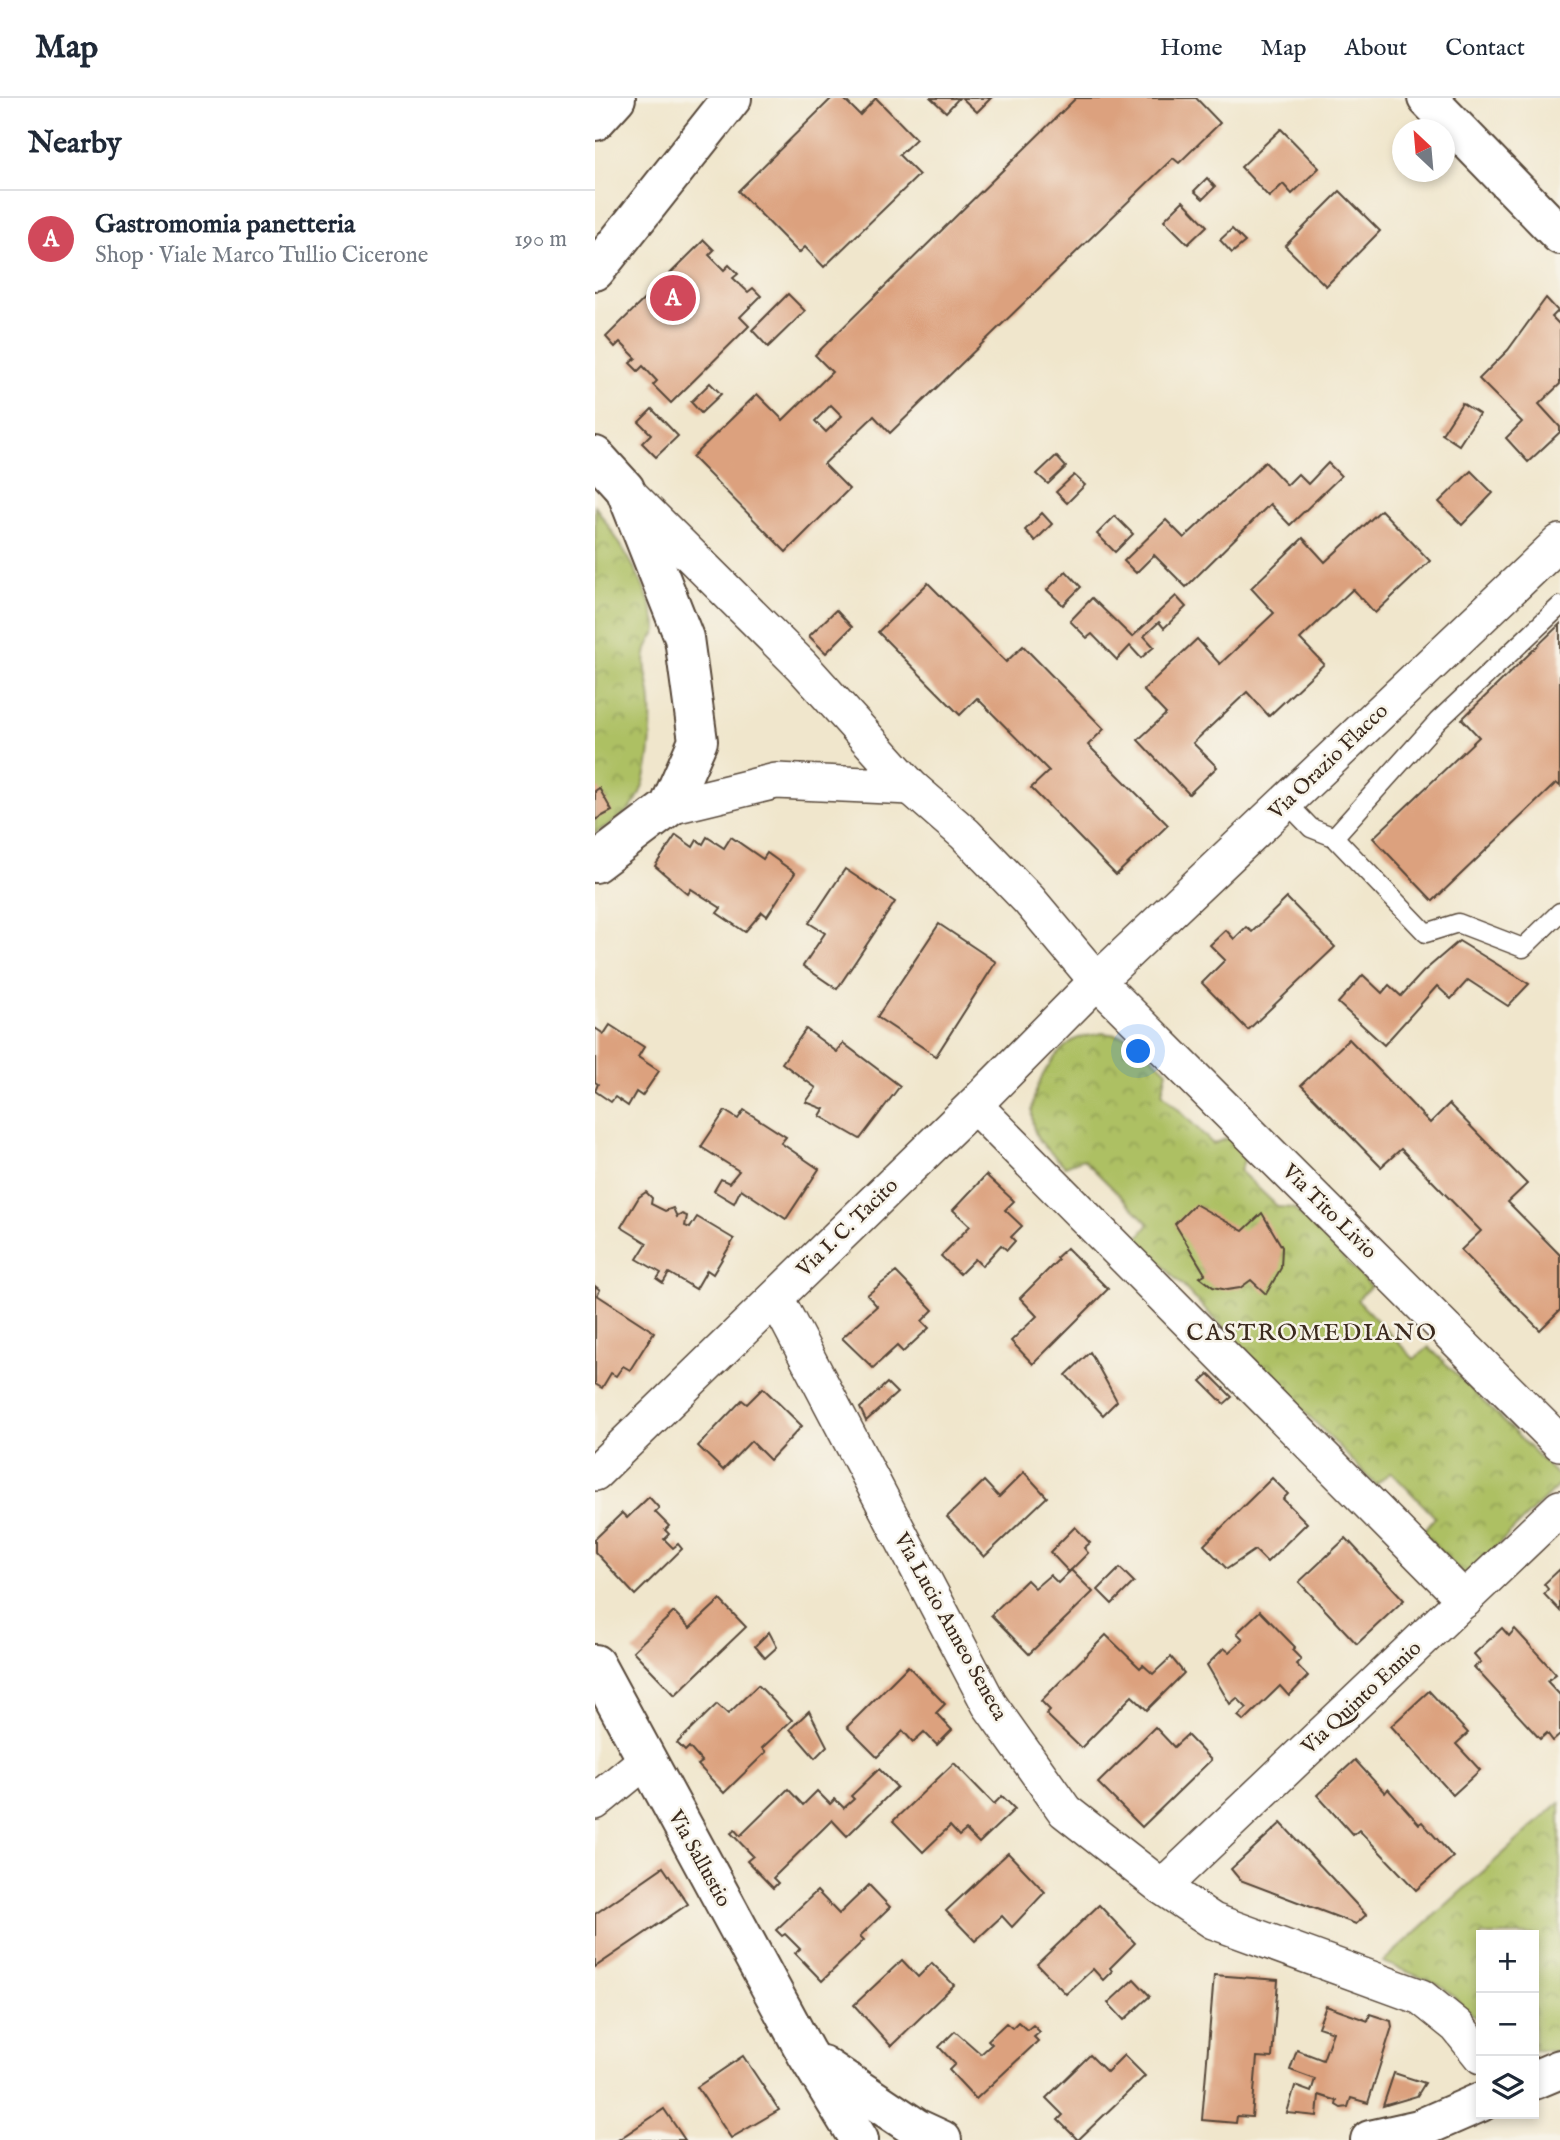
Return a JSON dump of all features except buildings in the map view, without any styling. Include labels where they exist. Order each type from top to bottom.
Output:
[{"type":"street","points":[[595,121],[616,98]]},
{"type":"street","points":[[595,271],[732,98]]},
{"type":"street","points":[[1427,98],[1560,235]]},
{"type":"street","points":[[595,456],[625,489],[684,638],[698,741],[669,807]]},
{"type":"street","name":"Via Tito Livio","points":[[625,489],[801,665],[912,787],[964,834],[1029,900],[1097,981],[1560,1443]]},
{"type":"street","name":"Via Orazio Flacco","points":[[1097,981],[1560,542]]},
{"type":"street","points":[[595,863],[669,807],[776,780],[912,787]]},
{"type":"street","name":"Via I. C. Tacito","points":[[595,1473],[974,1105],[1097,981]]},
{"type":"street","points":[[974,1105],[1465,1600]]},
{"type":"street","name":"Via Lucio Anneo Seneca","points":[[776,1298],[989,1704],[1065,1811],[1162,1887],[1213,1921],[1421,1997],[1457,2026],[1476,2050]]},
{"type":"street","name":"Via Quinto Ennio","points":[[1162,1887],[1560,1508]]},
{"type":"street","name":"Via Sallustio","points":[[595,1664],[645,1761],[806,2053],[859,2140]]},
{"type":"street","points":[[595,1802],[645,1761]]},
{"type":"street","name":"Via Sallustio","points":[[806,2053],[859,2092],[916,2128],[942,2140]]},
{"type":"street","points":[[1539,2078],[1560,2069]]},
{"type":"street","points":[[1370,2140],[1419,2129],[1476,2104]]},
{"type":"lane","points":[[1334,837],[1438,721],[1560,606]]},
{"type":"lane","points":[[1286,802],[1311,828],[1334,837],[1426,933],[1458,923],[1523,948],[1560,912]]},
{"type":"green space","points":[[595,506],[641,581],[657,631],[645,658],[651,714],[650,752],[642,789],[629,810],[595,833]]},
{"type":"green space","points":[[1103,1033],[1131,1037],[1167,1071],[1162,1093],[1213,1144],[1233,1136],[1248,1150],[1240,1171],[1278,1207],[1293,1208],[1371,1286],[1357,1300],[1414,1359],[1429,1347],[1560,1478],[1560,1484],[1465,1577],[1423,1532],[1435,1517],[1391,1472],[1376,1485],[1137,1239],[1149,1224],[1083,1159],[1065,1166],[1038,1138],[1032,1112],[1039,1082],[1047,1069],[1056,1056],[1076,1039]]},
{"type":"green space","points":[[1560,1802],[1560,2051],[1539,2050],[1539,1930],[1476,1930],[1476,2018],[1442,1986],[1383,1962]]},
{"type":"place","name":"Gastromomia panetteria","points":[[673,298]]},
{"type":"district","name":"CASTROMEDIANO","points":[[1312,1333]]}]
